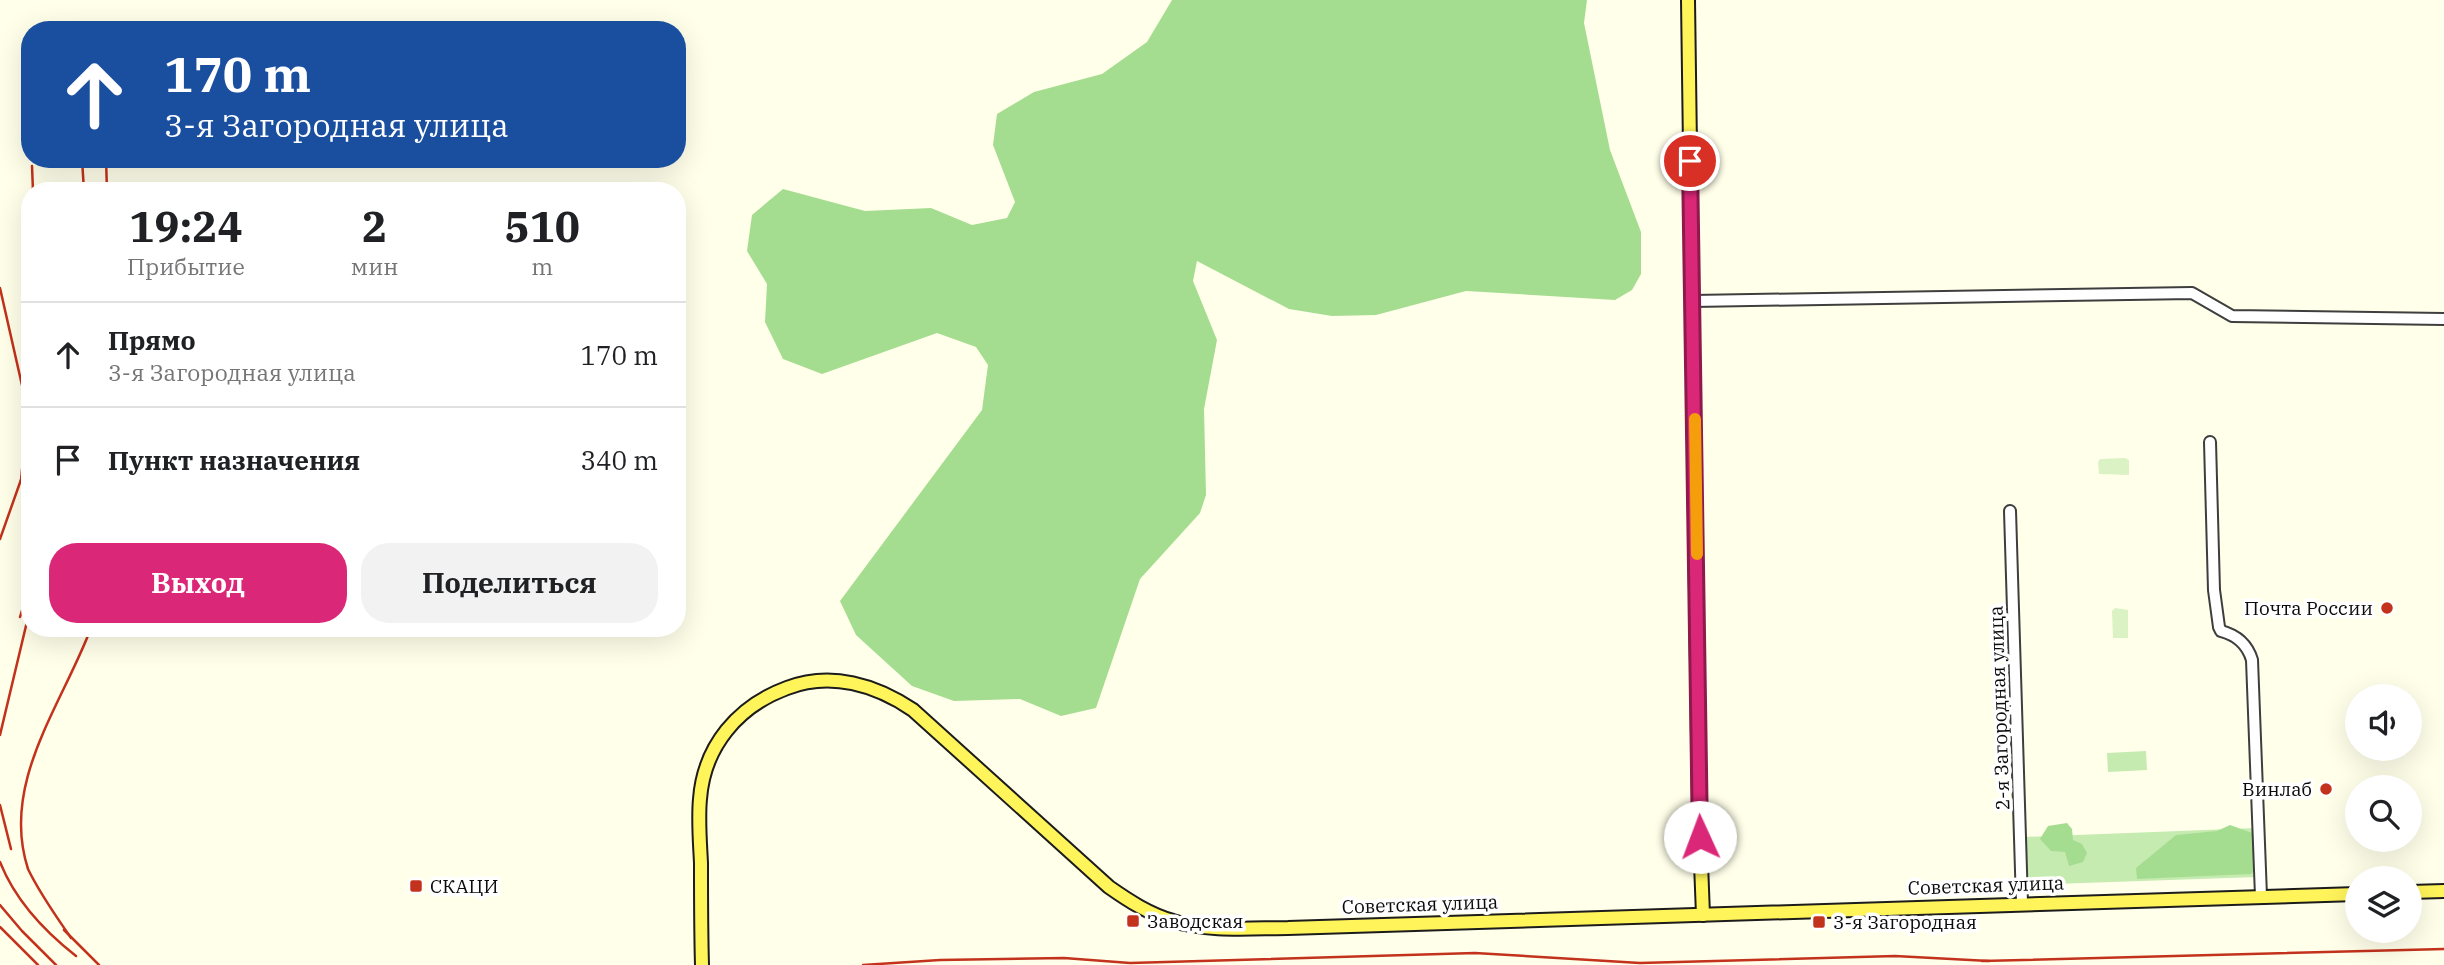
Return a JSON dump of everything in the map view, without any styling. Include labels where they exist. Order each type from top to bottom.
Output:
[{"type":"main road","points":[[1688,0],[1699,811],[1703,915]]},
{"type":"main road","name":"Советская улица","points":[[702,965],[701,789],[710,754],[721,736],[740,715],[767,695],[800,682],[843,681],[874,688],[893,696],[913,710],[1099,879],[1136,905],[1174,922],[1232,929],[2345,894]]},
{"type":"main road","points":[[2422,892],[2444,891]]},
{"type":"street","points":[[1693,300],[2192,293],[2232,316],[2444,319]]},
{"type":"street","points":[[2210,442],[2214,590],[2219,627],[2221,631],[2234,634],[2243,643],[2252,660],[2261,896]]},
{"type":"street","name":"2-я Загородная улица","points":[[2010,511],[2022,903]]},
{"type":"green space","points":[[1172,0],[1587,0],[1584,23],[1610,150],[1641,232],[1641,274],[1632,290],[1615,300],[1466,291],[1376,315],[1332,316],[1289,309],[1197,261],[1193,281],[1217,340],[1204,409],[1206,495],[1200,513],[1140,579],[1096,708],[1061,716],[1020,699],[954,701],[912,686],[856,635],[840,601],[982,410],[988,365],[976,347],[937,333],[822,374],[783,359],[765,322],[767,284],[747,251],[752,215],[783,189],[865,211],[931,208],[972,225],[1007,218],[1015,202],[993,145],[997,114],[1034,92],[1102,74],[1147,42]]},
{"type":"green space","points":[[2100,459],[2129,460],[2129,475],[2099,474]]},
{"type":"green space","points":[[2115,608],[2128,610],[2128,638],[2113,638],[2112,611]]},
{"type":"green space","points":[[2146,751],[2147,770],[2108,772],[2107,753]]},
{"type":"green space","points":[[2067,823],[2072,829],[2073,840],[2082,844],[2087,853],[2083,862],[2069,866],[2065,852],[2051,851],[2040,839],[2048,826]]},
{"type":"green space","points":[[2230,825],[2252,833],[2255,870],[2251,874],[2137,879],[2136,868],[2176,835],[2217,831]]},
{"type":"green space","points":[[2256,828],[2257,877],[2025,885],[2024,837]]},
{"type":"railway","points":[[32,168],[33,182]]},
{"type":"railway","points":[[83,168],[83,182]]},
{"type":"railway","points":[[106,168],[107,182]]},
{"type":"railway","points":[[0,288],[21,381]]},
{"type":"railway","points":[[0,539],[21,480]]},
{"type":"railway","points":[[0,735],[23,637]]},
{"type":"railway","points":[[71,938],[28,869],[21,837],[22,806],[38,745],[87,637]]},
{"type":"railway","points":[[0,805],[11,849]]},
{"type":"railway","points":[[0,862],[22,902],[53,936],[76,956]]},
{"type":"railway","points":[[0,905],[56,965]]},
{"type":"railway","points":[[0,927],[38,965]]},
{"type":"railway","points":[[64,930],[99,965]]},
{"type":"railway","points":[[1982,961],[2444,949]]},
{"type":"railway","points":[[863,965],[940,960],[1064,958],[1130,963],[1475,953],[1640,963],[1895,956],[1989,961]]},
{"type":"slow traffic","points":[[1695,419],[1697,554]]},
{"type":"place","name":"Почта России","points":[[2387,608]]},
{"type":"place","name":"Винлаб","points":[[2326,789]]},
{"type":"place","name":"СКАЦИ","points":[[416,886]]},
{"type":"place","name":"Заводская","points":[[1133,921]]},
{"type":"place","name":"3-я Загородная","points":[[1819,922]]},
{"type":"route","points":[[1690,161],[1700,837]]}]
